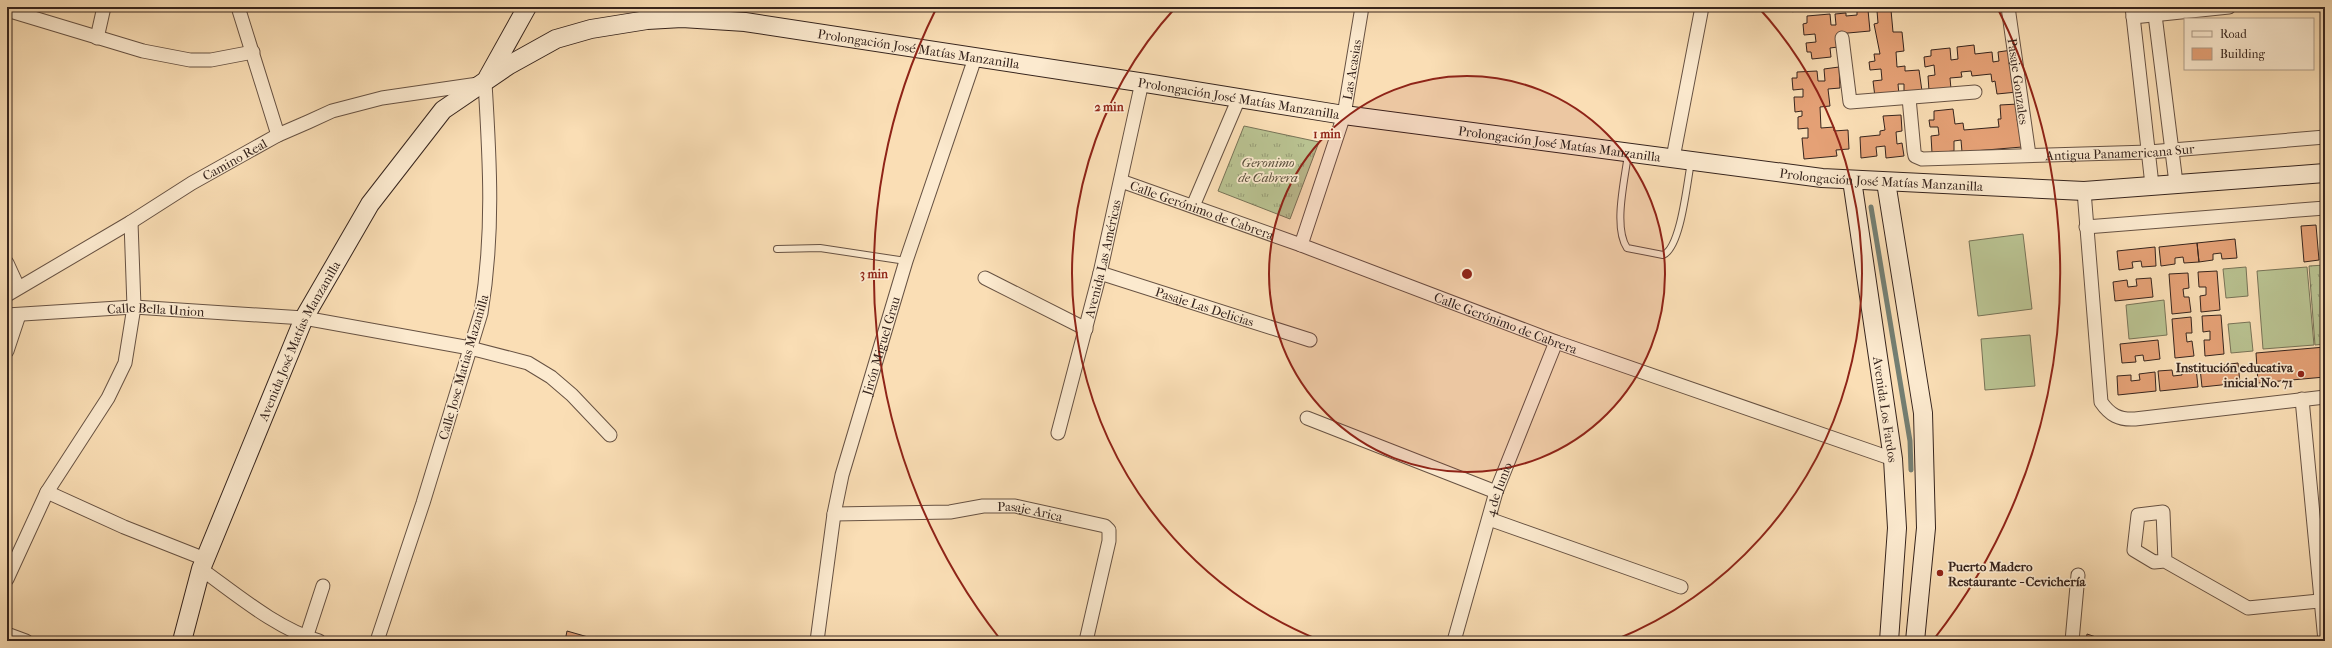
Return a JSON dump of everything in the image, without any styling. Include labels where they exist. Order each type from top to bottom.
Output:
[{"type":"street","points":[[97,38],[104,7]]},
{"type":"street","points":[[238,7],[254,52],[278,135]]},
{"type":"street","points":[[485,83],[528,7]]},
{"type":"street","name":"Las Acasias","points":[[1301,245],[1344,115],[1362,7]]},
{"type":"street","points":[[1673,158],[1702,7]]},
{"type":"street","name":"Pasaje Gonzales","points":[[2008,7],[2029,155]]},
{"type":"street","points":[[2152,185],[2133,12],[2229,7]]},
{"type":"street","points":[[7,10],[144,52],[190,60],[212,60],[254,52]]},
{"type":"street","points":[[2155,11],[2176,183]]},
{"type":"street","name":"Prolongación José Matías Manzanilla","points":[[485,83],[509,65],[556,39],[621,24],[675,18],[745,22],[975,58],[1142,82],[1344,115],[1692,161],[1852,180],[2084,191],[2325,173]]},
{"type":"street","points":[[1842,38],[1850,102],[1976,92]]},
{"type":"street","name":"Jirón Miguel Grau","points":[[818,641],[834,514],[852,442],[906,262],[975,58]]},
{"type":"street","name":"Avenida Las Américas","points":[[1058,433],[1100,273],[1142,82]]},
{"type":"street","name":"Camino Real","points":[[11,289],[131,222],[192,183],[278,135],[332,111],[382,98],[485,83]]},
{"type":"street","name":"Avenida José Matías Manzanilla","points":[[182,641],[203,564],[304,318],[370,204],[443,110],[485,83]]},
{"type":"street","name":"Calle Jose Matias Mazanilla","points":[[377,641],[423,503],[481,313],[486,281],[490,228],[490,170],[485,83]]},
{"type":"street","points":[[1193,206],[1239,98]]},
{"type":"street","name":"Antigua Panamericana Sur","points":[[1910,98],[1915,156],[1922,159],[2173,151],[2325,137]]},
{"type":"street","name":"Avenida Los Fardos","points":[[1852,180],[1893,459],[1897,528],[1889,641]]},
{"type":"street","name":"Calle Gerónimo de Cabrera","points":[[1121,181],[1301,245],[1556,342],[1893,459]]},
{"type":"street","points":[[1886,182],[1923,413],[1926,528],[1915,641]]},
{"type":"street","points":[[2084,191],[2101,402],[2106,410],[2124,420],[2325,397]]},
{"type":"street","points":[[2086,227],[2325,208]]},
{"type":"street","points":[[7,579],[47,492],[120,377],[130,345],[134,307],[131,222]]},
{"type":"street","points":[[7,263],[11,289]]},
{"type":"street","name":"Pasaje Las Delicias","points":[[1100,273],[1310,340]]},
{"type":"street","points":[[985,278],[1086,329]]},
{"type":"street","name":"Calle Bella Union","points":[[13,315],[134,307],[304,318],[470,348],[528,362],[551,377],[572,395],[610,435]]},
{"type":"street","points":[[7,351],[13,315]]},
{"type":"street","name":"4 de Junio","points":[[1454,641],[1496,492],[1556,342]]},
{"type":"street","points":[[2302,399],[2319,601],[2325,641]]},
{"type":"street","points":[[1307,418],[1496,492]]},
{"type":"street","points":[[47,492],[203,564],[257,610],[313,639],[323,586]]},
{"type":"street","name":"Pasaje Arica","points":[[834,514],[950,512],[983,506],[1015,506],[1106,526],[1109,530],[1109,541],[1086,641]]},
{"type":"street","points":[[1489,519],[1681,587]]},
{"type":"street","points":[[2166,561],[2248,608],[2319,601]]},
{"type":"street","points":[[2072,641],[2078,575]]},
{"type":"street","points":[[7,634],[26,641]]},
{"type":"lane","points":[[1629,152],[1620,225],[1622,242],[1627,248],[1663,255],[1668,253],[1676,241],[1692,161]]},
{"type":"lane","points":[[777,249],[820,248],[906,262]]},
{"type":"path","points":[[1792,12],[1793,7]]},
{"type":"green space","name":"Geronimo de Cabrera","points":[[1244,126],[1319,142],[1290,219],[1218,191]]},
{"type":"green space","points":[[2023,234],[2032,309],[1978,316],[1969,241]]},
{"type":"green space","points":[[2325,265],[2325,344],[2315,345],[2309,266]]},
{"type":"green space","points":[[2246,267],[2248,296],[2226,298],[2223,269]]},
{"type":"green space","points":[[2307,267],[2314,345],[2263,349],[2257,271]]},
{"type":"green space","points":[[2164,300],[2167,335],[2129,339],[2126,305]]},
{"type":"green space","points":[[2250,322],[2253,351],[2231,353],[2228,324]]},
{"type":"green space","points":[[2030,335],[2035,386],[1985,390],[1981,339]]},
{"type":"building","points":[[1868,10],[1870,31],[1837,34],[1838,47],[1830,48],[1831,57],[1812,59],[1811,52],[1807,52],[1806,43],[1816,42],[1815,34],[1804,35],[1803,24],[1807,23],[1807,16],[1830,14],[1831,25],[1836,25],[1835,14],[1846,13],[1846,16],[1857,15],[1857,11]]},
{"type":"building","points":[[1891,10],[1893,32],[1902,32],[1904,51],[1896,52],[1897,67],[1905,66],[1905,71],[1919,70],[1922,91],[1904,93],[1904,84],[1898,84],[1899,95],[1875,97],[1873,81],[1882,80],[1881,69],[1870,70],[1869,62],[1875,61],[1874,54],[1880,54],[1874,24],[1878,23],[1877,11]]},
{"type":"building","points":[[1974,45],[1975,54],[1992,52],[1993,62],[1999,61],[1998,52],[2012,50],[2017,92],[1997,94],[1995,81],[1992,82],[1991,74],[1972,76],[1971,71],[1961,72],[1962,77],[1950,78],[1951,89],[1929,91],[1928,76],[1935,75],[1934,65],[1925,67],[1924,57],[1931,56],[1931,50],[1950,48],[1951,60],[1958,59],[1957,47]]},
{"type":"building","points":[[1839,67],[1840,88],[1828,89],[1830,106],[1820,107],[1821,128],[1834,127],[1834,131],[1848,130],[1849,149],[1836,150],[1837,156],[1804,159],[1802,138],[1808,138],[1808,128],[1798,129],[1798,117],[1802,116],[1802,111],[1795,112],[1794,97],[1803,97],[1803,89],[1793,90],[1792,78],[1797,78],[1797,72],[1817,71],[1818,81],[1825,81],[1824,69]]},
{"type":"building","points":[[2018,104],[2019,119],[2017,119],[2022,147],[1962,152],[1961,140],[1954,141],[1954,151],[1932,153],[1931,136],[1939,135],[1938,127],[1930,127],[1929,120],[1934,120],[1934,111],[1953,109],[1955,124],[1963,123],[1964,130],[1999,127],[1998,119],[2001,119],[2000,105]]},
{"type":"building","points":[[1901,115],[1902,131],[1896,132],[1897,144],[1902,143],[1904,156],[1886,158],[1885,146],[1876,147],[1877,156],[1861,158],[1860,137],[1880,135],[1880,131],[1885,130],[1883,116]]},
{"type":"building","points":[[2316,225],[2319,260],[2304,262],[2301,226]]},
{"type":"building","points":[[2235,239],[2237,258],[2222,259],[2221,253],[2213,254],[2213,260],[2199,262],[2197,243]]},
{"type":"building","points":[[2197,243],[2199,262],[2184,263],[2183,257],[2175,258],[2175,264],[2161,266],[2159,247]]},
{"type":"building","points":[[2155,247],[2156,266],[2142,267],[2141,261],[2132,262],[2133,268],[2119,270],[2117,251]]},
{"type":"building","points":[[2217,271],[2220,310],[2201,312],[2200,296],[2206,295],[2206,287],[2199,287],[2198,272]]},
{"type":"building","points":[[2188,273],[2189,288],[2183,289],[2184,297],[2189,297],[2191,312],[2172,314],[2169,274]]},
{"type":"building","points":[[2151,278],[2153,297],[2115,301],[2113,282],[2127,280],[2128,287],[2137,286],[2136,279]]},
{"type":"building","points":[[2221,315],[2224,354],[2205,356],[2204,340],[2210,340],[2210,331],[2203,332],[2202,316]]},
{"type":"building","points":[[2191,317],[2192,333],[2186,333],[2187,342],[2192,341],[2194,356],[2175,358],[2172,319]]},
{"type":"building","points":[[2158,340],[2160,359],[2144,361],[2143,355],[2135,356],[2136,362],[2122,363],[2120,344]]},
{"type":"building","points":[[2325,347],[2325,377],[2258,383],[2256,353]]},
{"type":"building","points":[[2238,363],[2240,383],[2202,387],[2200,368],[2214,366],[2215,372],[2223,371],[2223,365]]},
{"type":"building","points":[[2196,368],[2198,387],[2160,391],[2158,371],[2172,370],[2173,376],[2182,375],[2181,369]]},
{"type":"building","points":[[2155,372],[2156,391],[2118,395],[2117,376],[2131,375],[2131,381],[2140,380],[2139,374]]},
{"type":"building","points":[[567,631],[602,641],[565,641]]},
{"type":"building","points":[[2087,634],[2108,641],[2086,641]]},
{"type":"waterway","points":[[1871,207],[1910,441],[1911,470]]},
{"type":"place","name":"Institución educativa inicial No. 71","points":[[2301,374]]},
{"type":"place","name":"Puerto Madero Restaurante - Cevichería","points":[[1940,573]]}]
